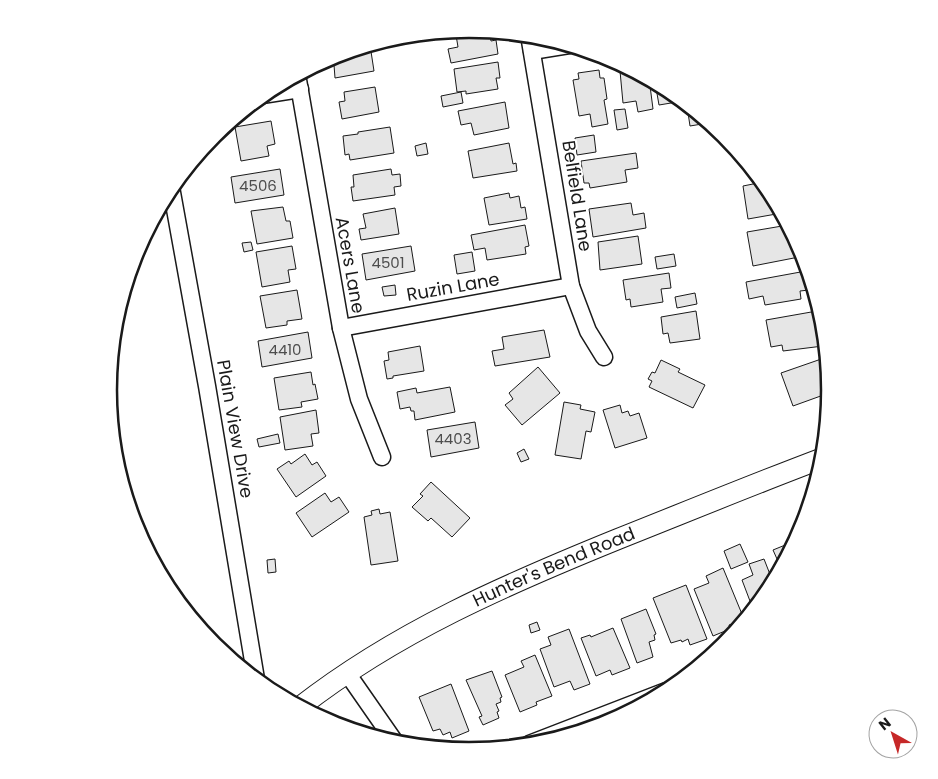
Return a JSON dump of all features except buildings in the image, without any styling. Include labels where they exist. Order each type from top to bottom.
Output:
[{"type":"street","name":"Belfield Lane","points":[[531,43],[571,286],[588,331],[604,357]]},
{"type":"street","name":"Acers Lane","points":[[299,82],[341,328],[359,399],[382,457]]},
{"type":"street","name":"Plain View Drive","points":[[173,199],[207,386],[254,668]]},
{"type":"street","name":"Ruzin Lane","points":[[341,328],[571,286]]},
{"type":"street","name":"Hunter's Bend Road","points":[[307,701],[347,673],[403,638],[467,603],[548,567],[813,462]]},
{"type":"street","points":[[347,673],[388,732]]}]
